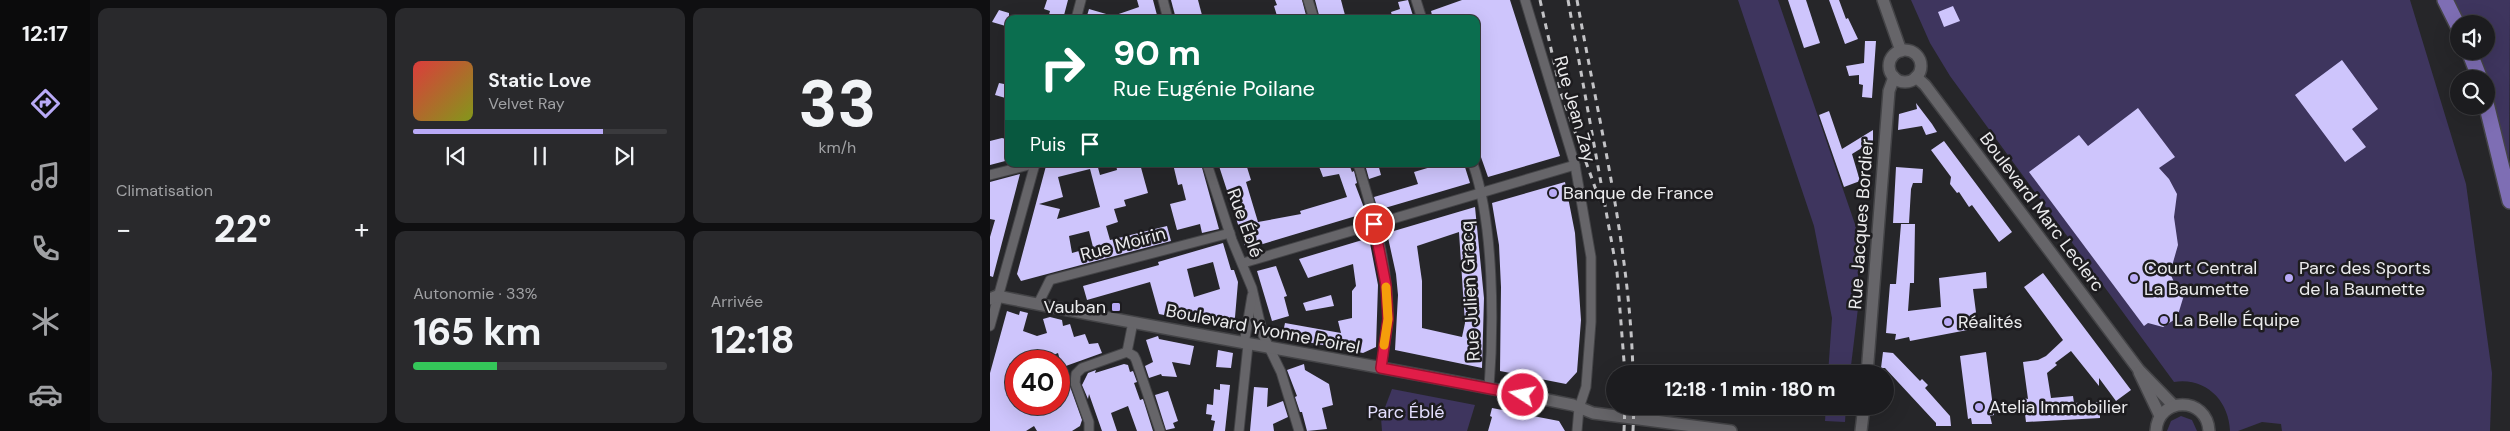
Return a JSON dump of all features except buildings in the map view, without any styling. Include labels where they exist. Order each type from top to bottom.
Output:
[{"type":"highway","points":[[2445,0],[2452,15]]},
{"type":"highway","points":[[2489,115],[2510,201]]},
{"type":"street","points":[[1077,15],[1081,0]]},
{"type":"street","points":[[1163,0],[1167,15]]},
{"type":"street","points":[[1308,0],[1313,15]]},
{"type":"street","points":[[1416,0],[1421,15]]},
{"type":"street","name":"Rue Jean Zay","points":[[1525,0],[1575,165],[1591,257],[1592,295],[1586,387],[1579,408],[1577,431]]},
{"type":"street","points":[[1883,0],[1900,51]]},
{"type":"street","points":[[1900,51],[1910,51],[1917,56],[1920,65],[1916,77],[1905,81],[1894,77],[1890,70],[1889,62],[1894,55],[1900,51]]},
{"type":"street","name":"Rue Jacques Bordier","points":[[1868,365],[1889,91],[1894,77]]},
{"type":"street","name":"Boulevard Marc Leclerc","points":[[1916,77],[1925,85],[2138,370],[2174,406]]},
{"type":"street","points":[[1243,263],[1575,165]]},
{"type":"street","points":[[990,175],[1022,167]]},
{"type":"street","points":[[990,326],[994,298],[1033,167]]},
{"type":"street","name":"Rue Éblé","points":[[1208,167],[1253,293],[1263,335],[1281,372],[1299,431]]},
{"type":"street","points":[[1359,167],[1374,224],[1386,285],[1388,319],[1381,368]]},
{"type":"street","name":"Rue Julien Gracq","points":[[1474,167],[1480,192],[1488,250],[1491,297],[1489,388]]},
{"type":"street","name":"Rue Moirin","points":[[1038,304],[1050,280],[1230,233]]},
{"type":"street","name":"Rue Éblé","points":[[1239,431],[1246,344],[1253,293]]},
{"type":"street","name":"Boulevard Yvonne Poirel","points":[[994,298],[1038,304],[1270,349],[1489,388],[1610,415],[1731,431]]},
{"type":"street","points":[[1127,352],[1133,322]]},
{"type":"street","points":[[1089,431],[1089,422],[1075,383],[1076,374],[1082,368],[1127,352],[1134,356],[1136,360],[1160,431]]},
{"type":"street","name":"Boulevard Marc Leclerc","points":[[2138,370],[2160,416]]},
{"type":"street","points":[[2156,431],[2160,416],[2174,406],[2187,404],[2198,409],[2206,419],[2209,431]]},
{"type":"street","points":[[1861,431],[1863,415]]},
{"type":"green space","points":[[1738,0],[1778,0],[1858,233],[1858,308],[1851,365],[1829,365],[1832,318],[1814,226]]},
{"type":"green space","name":"Parc des Sports de la Baumette","points":[[1911,0],[2410,0],[2466,184],[2492,373],[2490,431],[2282,431],[2281,424],[2262,422],[2238,431],[2230,431],[2229,420],[2225,410],[2214,393],[2196,383],[2186,381],[2174,382],[1950,76],[1930,43]]},
{"type":"green space","points":[[2452,0],[2510,0],[2509,173],[2495,115],[2495,70],[2482,70],[2479,60],[2495,60],[2495,15],[2460,15]]},
{"type":"green space","name":"Parc Éblé","points":[[1392,389],[1475,405],[1467,431],[1382,431],[1381,418]]},
{"type":"green space","points":[[1825,415],[1845,415],[1845,422],[1825,421]]},
{"type":"green space","points":[[2181,416],[2192,420],[2197,431],[2167,431],[2171,421]]},
{"type":"railway","points":[[1540,0],[1561,93],[1600,201]]},
{"type":"railway","points":[[1568,0],[1617,272],[1624,365]]},
{"type":"railway","points":[[1577,0],[1620,233],[1631,327],[1633,365]]},
{"type":"railway","points":[[1624,431],[1625,415]]},
{"type":"railway","points":[[1633,431],[1634,415]]},
{"type":"slow traffic","points":[[1384,345],[1388,319],[1386,287]]},
{"type":"place","name":"Banque de France","points":[[1553,193]]},
{"type":"place","name":"Court Central La Baumette","points":[[2134,278]]},
{"type":"place","name":"Parc des Sports de la Baumette","points":[[2289,278]]},
{"type":"place","name":"Vauban","points":[[1116,307]]},
{"type":"place","name":"La Belle Équipe","points":[[2164,320]]},
{"type":"place","name":"Réalités","points":[[1948,322]]},
{"type":"place","name":"Atelia Immobilier","points":[[1979,407]]},
{"type":"route","points":[[1374,224],[1386,285],[1388,319],[1381,368],[1523,395]]}]
